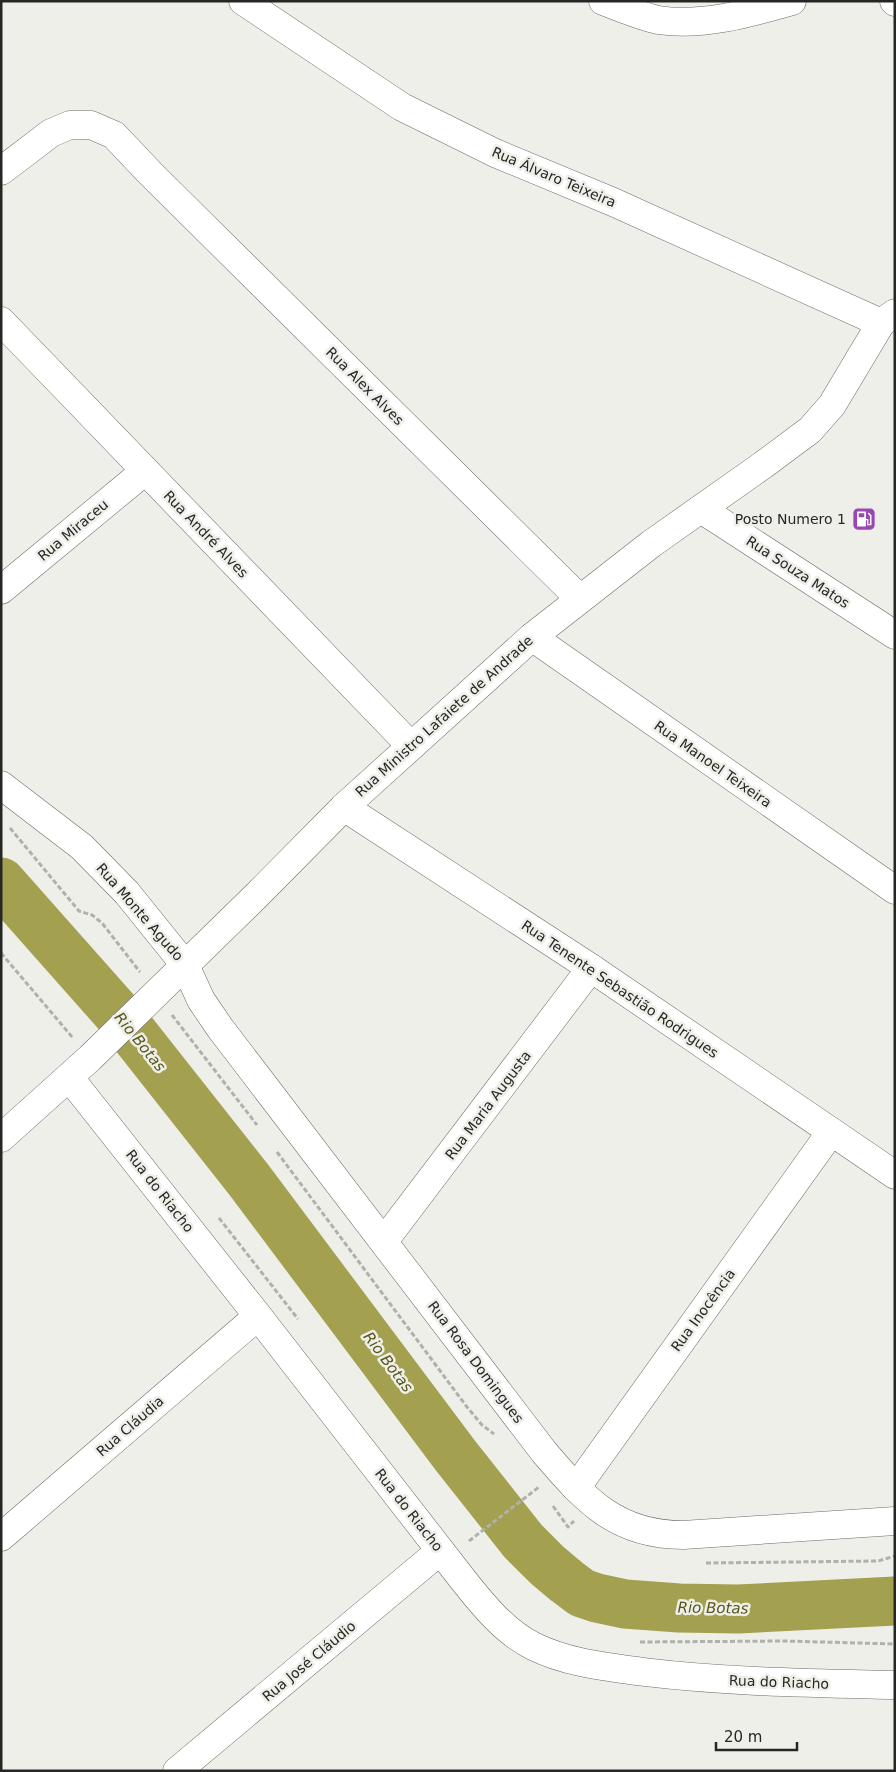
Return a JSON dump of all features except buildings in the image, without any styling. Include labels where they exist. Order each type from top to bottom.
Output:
[{"type":"street","points":[[603,1],[656,19],[698,22],[770,8],[792,1]]},
{"type":"street","name":"Rua Álvaro Teixeira","points":[[250,3],[402,107],[494,152],[888,318]]},
{"type":"street","name":"Rua Alex Alves","points":[[1,170],[51,133],[70,125],[91,126],[114,135],[150,173],[580,599]]},
{"type":"street","name":"Rua Ministro Lafaiete de Andrade","points":[[1,1138],[95,1053],[344,807],[532,637],[651,544],[810,430],[832,405],[888,318]]},
{"type":"street","name":"Rua André Alves","points":[[1,321],[411,746]]},
{"type":"street","name":"Rua Miraceu","points":[[1,590],[145,471]]},
{"type":"street","name":"Rua Souza Matos","points":[[701,509],[895,635]]},
{"type":"street","name":"Rua Manoel Teixeira","points":[[532,637],[895,890]]},
{"type":"street","name":"Rua Monte Agudo","points":[[1,785],[82,847],[127,893],[185,965]]},
{"type":"street","name":"Rua Tenente Sebastião Rodrigues","points":[[344,807],[592,968],[895,1175]]},
{"type":"street","name":"Rua Rosa Domingues","points":[[185,965],[201,1000],[210,1014],[544,1452],[590,1502],[639,1530],[662,1535],[683,1536],[895,1521]]},
{"type":"street","name":"Rua Maria Augusta","points":[[384,1241],[592,968]]},
{"type":"street","name":"Rua do Riacho","points":[[69,1077],[474,1593],[504,1625],[532,1646],[552,1654],[606,1667],[676,1675],[731,1680],[895,1685]]},
{"type":"street","name":"Rua Inocência","points":[[576,1488],[831,1132]]},
{"type":"street","name":"Rua Cláudia","points":[[1,1537],[258,1316]]},
{"type":"street","name":"Rua José Cláudio","points":[[177,1771],[440,1551]]},
{"type":"path","points":[[1,952],[95,1053]]},
{"type":"path","points":[[213,1211],[298,1319]]},
{"type":"path","points":[[473,1538],[532,1492]]},
{"type":"path","points":[[634,1642],[784,1641],[895,1644]]},
{"type":"waterway","name":"Rio Botas","points":[[1,882],[118,1014],[249,1180],[455,1455],[523,1541],[566,1581],[582,1593],[597,1598],[625,1604],[679,1608],[738,1609],[895,1601]]},
{"type":"place","name":"Posto Numero 1","points":[[864,519]]}]
